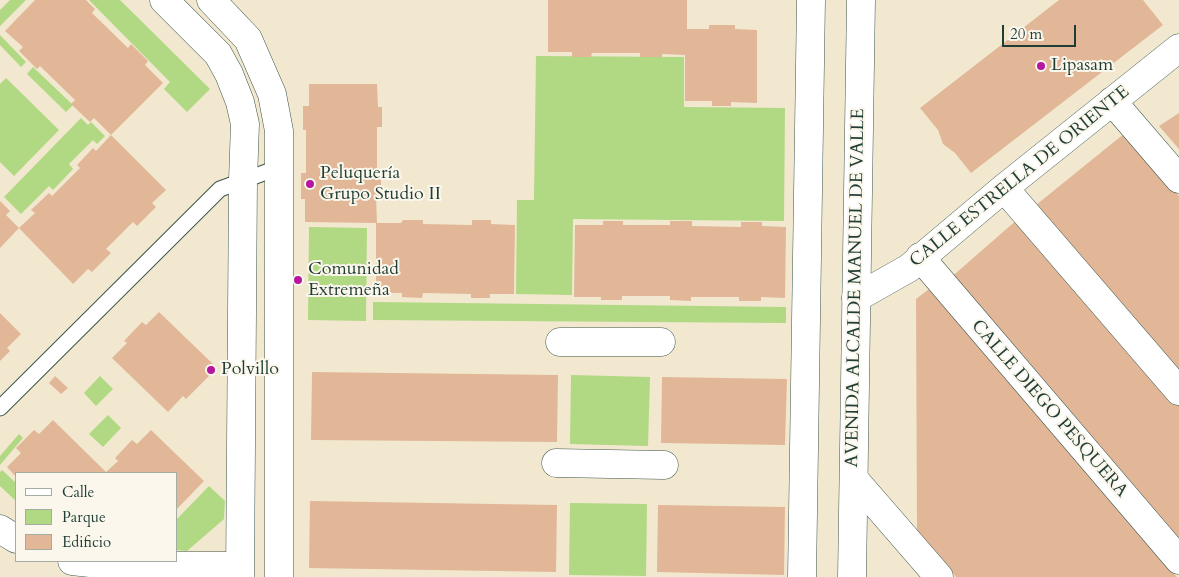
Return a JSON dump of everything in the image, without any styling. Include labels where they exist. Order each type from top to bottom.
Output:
[{"type":"street","points":[[81,562],[116,566],[240,571],[245,124],[240,102],[229,74],[218,54],[164,0]]},
{"type":"street","points":[[211,0],[248,39],[272,94],[279,131],[279,577]]},
{"type":"street","points":[[802,577],[811,0]]},
{"type":"street","name":"AVENIDA ALCALDE MANUEL DE VALLE","points":[[852,577],[860,0]]},
{"type":"street","name":"CALLE ESTRELLA DE ORIENTE","points":[[856,298],[909,268],[1004,188],[1179,48]]},
{"type":"street","points":[[1112,101],[1179,179]]},
{"type":"street","points":[[1004,188],[1179,391]]},
{"type":"street","name":"CALLE DIEGO PESQUERA","points":[[920,257],[1179,560]]},
{"type":"street","points":[[560,342],[661,342]]},
{"type":"street","points":[[556,463],[664,465]]},
{"type":"street","points":[[854,479],[939,577]]},
{"type":"street","points":[[0,529],[15,538]]},
{"type":"lane","points":[[0,408],[220,189],[280,167]]},
{"type":"green space","points":[[10,0],[26,0],[0,26],[0,10]]},
{"type":"green space","points":[[89,0],[120,0],[210,89],[187,112],[164,89],[170,82]]},
{"type":"green space","points":[[0,35],[26,62],[21,67],[0,45]]},
{"type":"green space","points":[[536,56],[684,57],[684,107],[785,108],[784,221],[573,219],[572,295],[516,294],[517,200],[534,200]]},
{"type":"green space","points":[[33,67],[73,105],[66,112],[27,74]]},
{"type":"green space","points":[[6,78],[59,130],[14,176],[0,162],[0,84]]},
{"type":"green space","points":[[81,118],[88,125],[91,122],[105,136],[97,144],[93,140],[69,164],[73,169],[53,190],[49,186],[21,214],[4,197]]},
{"type":"green space","points":[[309,227],[367,228],[366,321],[308,320]]},
{"type":"green space","points":[[373,302],[786,307],[786,323],[373,320]]},
{"type":"green space","points":[[571,375],[650,377],[648,446],[570,444]]},
{"type":"green space","points":[[100,376],[113,389],[96,406],[84,393]]},
{"type":"green space","points":[[108,415],[121,428],[103,447],[89,434]]},
{"type":"green space","points":[[19,434],[23,438],[0,465],[0,456]]},
{"type":"green space","points":[[2,470],[15,482],[15,500],[0,486],[0,472]]},
{"type":"green space","points":[[209,486],[225,501],[224,519],[187,551],[178,550],[178,518]]},
{"type":"green space","points":[[570,503],[647,504],[646,576],[569,575]]},
{"type":"building","points":[[35,0],[86,0],[95,9],[92,13],[128,48],[131,44],[148,61],[145,65],[163,83],[111,135],[94,118],[90,122],[71,104],[75,100],[40,66],[37,69],[19,51],[23,47],[5,31]]},
{"type":"building","points":[[548,0],[687,0],[687,29],[709,29],[709,25],[735,25],[735,29],[757,30],[757,103],[731,102],[731,106],[712,106],[712,101],[685,101],[685,55],[662,54],[662,57],[640,57],[640,53],[592,53],[591,57],[572,57],[572,52],[548,52]]},
{"type":"building","name":"Lipasam","points":[[1059,0],[1143,0],[1163,25],[971,173],[955,153],[943,144],[938,130],[920,108]]},
{"type":"building","points":[[309,84],[377,84],[378,107],[382,107],[382,127],[377,127],[377,177],[381,177],[381,196],[376,196],[377,223],[401,223],[403,220],[423,220],[423,224],[472,225],[472,220],[491,220],[491,224],[515,225],[514,294],[490,294],[490,298],[471,298],[471,294],[423,293],[422,298],[402,297],[402,293],[376,293],[376,223],[305,222],[305,199],[301,199],[301,173],[306,173],[306,130],[303,130],[303,106],[309,106]]},
{"type":"building","points":[[1179,113],[1179,149],[1159,126]]},
{"type":"building","points":[[1125,133],[1179,196],[1179,371],[1036,205]]},
{"type":"building","points":[[111,135],[166,190],[152,203],[156,207],[137,226],[133,222],[106,249],[111,253],[92,272],[88,269],[73,284],[19,228],[35,213],[31,210],[49,193],[52,196],[80,168],[77,165],[93,148],[96,151]]},
{"type":"building","points":[[0,201],[10,211],[6,215],[19,228],[0,248]]},
{"type":"building","points":[[1019,218],[1179,405],[1179,549],[948,280]]},
{"type":"building","points":[[603,221],[623,221],[623,225],[670,225],[670,221],[692,221],[692,226],[741,227],[741,222],[762,222],[762,226],[786,227],[785,298],[761,297],[761,301],[739,301],[739,297],[691,297],[691,301],[670,300],[670,296],[622,296],[622,300],[601,300],[601,297],[574,297],[575,225],[603,225]]},
{"type":"building","points":[[929,289],[1177,577],[956,577],[917,531],[916,299]]},
{"type":"building","points":[[159,312],[213,364],[211,367],[215,370],[186,399],[183,396],[168,412],[112,358],[127,343],[124,341],[142,322],[146,325]]},
{"type":"building","points":[[0,313],[21,334],[7,348],[10,351],[0,361]]},
{"type":"building","points":[[312,372],[558,375],[557,442],[311,440]]},
{"type":"building","points":[[55,376],[68,388],[61,394],[49,383]]},
{"type":"building","points":[[662,377],[787,379],[785,445],[661,443]]},
{"type":"building","points":[[53,420],[106,472],[15,472],[15,476],[7,467],[21,453],[16,448],[34,430],[39,434]]},
{"type":"building","points":[[151,430],[204,481],[178,508],[178,472],[106,472],[118,461],[115,458],[132,440],[137,444]]},
{"type":"building","points":[[310,501],[557,505],[556,572],[309,568]]},
{"type":"building","points":[[658,505],[785,507],[784,575],[657,572]]},
{"type":"place","name":"Lipasam","points":[[1041,66]]},
{"type":"place","name":"Peluquería Grupo Studio II","points":[[310,184]]},
{"type":"place","name":"Comunidad Extremeña","points":[[298,280]]},
{"type":"place","name":"Polvillo","points":[[211,370]]}]
